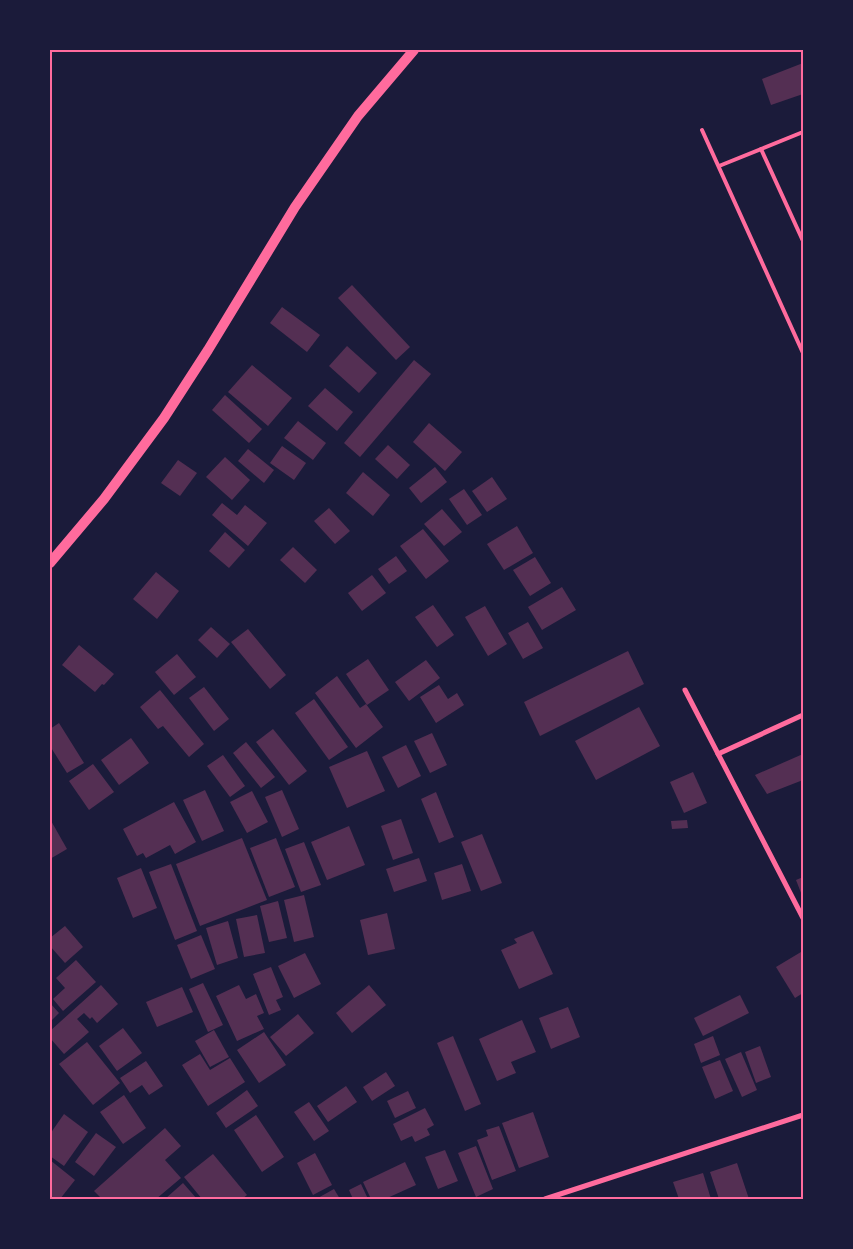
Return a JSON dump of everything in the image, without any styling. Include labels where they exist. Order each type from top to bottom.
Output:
[{"type":"main road","points":[[50,563],[104,499],[164,418],[208,350],[295,207],[358,116],[414,50]]},
{"type":"street","points":[[685,690],[803,918]]},
{"type":"street","points":[[718,754],[803,715]]},
{"type":"street","points":[[545,1199],[803,1115]]},
{"type":"lane","points":[[702,130],[803,353]]},
{"type":"lane","points":[[719,166],[803,132]]},
{"type":"lane","points":[[761,149],[803,241]]},
{"type":"building","points":[[803,63],[803,94],[771,105],[762,79]]},
{"type":"building","points":[[352,285],[410,347],[396,360],[338,298]]},
{"type":"building","points":[[282,307],[320,335],[307,352],[270,323]]},
{"type":"building","points":[[347,346],[377,373],[359,393],[329,366]]},
{"type":"building","points":[[414,360],[431,374],[360,457],[344,443]]},
{"type":"building","points":[[252,365],[292,398],[268,426],[228,392]]},
{"type":"building","points":[[325,388],[353,412],[337,431],[308,406]]},
{"type":"building","points":[[225,395],[262,429],[249,443],[212,410]]},
{"type":"building","points":[[298,421],[326,443],[313,460],[284,438]]},
{"type":"building","points":[[429,423],[462,452],[445,471],[413,442]]},
{"type":"building","points":[[388,445],[410,465],[397,479],[375,459]]},
{"type":"building","points":[[282,446],[306,463],[294,480],[270,463]]},
{"type":"building","points":[[248,449],[274,470],[264,483],[238,461]]},
{"type":"building","points":[[225,457],[250,480],[232,500],[206,477]]},
{"type":"building","points":[[178,460],[197,473],[180,496],[161,483]]},
{"type":"building","points":[[435,467],[447,482],[421,503],[409,488]]},
{"type":"building","points":[[363,472],[390,495],[373,516],[346,493]]},
{"type":"building","points":[[492,477],[507,499],[487,512],[472,491]]},
{"type":"building","points":[[464,489],[482,515],[467,525],[449,499]]},
{"type":"building","points":[[222,503],[237,515],[245,505],[267,523],[248,546],[212,515]]},
{"type":"building","points":[[329,508],[350,531],[335,544],[314,521]]},
{"type":"building","points":[[442,509],[462,532],[444,546],[424,524]]},
{"type":"building","points":[[517,526],[533,553],[504,570],[487,544]]},
{"type":"building","points":[[423,529],[449,561],[426,579],[400,546]]},
{"type":"building","points":[[225,532],[245,550],[229,568],[209,551]]},
{"type":"building","points":[[293,547],[317,570],[305,583],[280,560]]},
{"type":"building","points":[[396,556],[407,571],[389,584],[378,569]]},
{"type":"building","points":[[535,557],[551,583],[530,596],[513,570]]},
{"type":"building","points":[[156,572],[179,591],[157,619],[133,599]]},
{"type":"building","points":[[372,575],[386,593],[362,611],[348,593]]},
{"type":"building","points":[[562,587],[576,610],[542,630],[528,607]]},
{"type":"building","points":[[433,605],[454,635],[437,647],[415,617]]},
{"type":"building","points":[[485,606],[507,644],[488,656],[465,617]]},
{"type":"building","points":[[528,622],[543,648],[523,659],[508,633]]},
{"type":"building","points":[[211,627],[230,644],[217,658],[198,640]]},
{"type":"building","points":[[248,629],[286,675],[270,689],[231,642]]},
{"type":"building","points":[[79,645],[114,674],[95,692],[62,665]]},
{"type":"building","points":[[628,651],[644,684],[540,736],[524,702]]},
{"type":"building","points":[[177,654],[196,677],[174,695],[155,672]]},
{"type":"building","points":[[368,659],[389,690],[367,705],[346,674]]},
{"type":"building","points":[[426,660],[440,678],[409,701],[395,682]]},
{"type":"building","points":[[337,676],[360,708],[366,704],[383,727],[356,748],[315,693]]},
{"type":"building","points":[[439,685],[448,699],[457,693],[464,705],[436,723],[420,697]]},
{"type":"building","points":[[204,687],[229,719],[214,731],[189,698]]},
{"type":"building","points":[[160,690],[204,744],[189,757],[163,726],[158,729],[140,707]]},
{"type":"building","points":[[314,699],[348,747],[329,760],[295,713]]},
{"type":"building","points":[[639,707],[660,746],[596,780],[575,741]]},
{"type":"building","points":[[59,723],[84,763],[67,773],[50,746],[50,729]]},
{"type":"building","points":[[273,729],[307,771],[289,785],[256,742]]},
{"type":"building","points":[[432,733],[447,765],[430,773],[414,741]]},
{"type":"building","points":[[131,738],[149,763],[119,785],[101,760]]},
{"type":"building","points":[[246,742],[275,777],[261,788],[233,753]]},
{"type":"building","points":[[406,745],[421,776],[398,788],[382,757]]},
{"type":"building","points":[[367,751],[385,791],[347,808],[329,767]]},
{"type":"building","points":[[803,754],[803,780],[767,794],[755,775]]},
{"type":"building","points":[[223,755],[245,786],[230,797],[207,766]]},
{"type":"building","points":[[93,764],[114,792],[89,810],[69,781]]},
{"type":"building","points":[[693,772],[707,803],[684,813],[670,782]]},
{"type":"building","points":[[205,790],[224,831],[202,841],[183,800]]},
{"type":"building","points":[[282,790],[299,829],[282,837],[265,797]]},
{"type":"building","points":[[252,791],[268,822],[247,833],[230,802]]},
{"type":"building","points":[[436,792],[454,837],[439,843],[421,799]]},
{"type":"building","points":[[174,802],[196,842],[175,854],[170,845],[146,858],[143,853],[137,856],[123,829]]},
{"type":"building","points":[[50,819],[67,849],[50,859]]},
{"type":"building","points":[[401,819],[413,853],[393,860],[381,826]]},
{"type":"building","points":[[687,820],[688,828],[672,829],[671,821]]},
{"type":"building","points":[[349,826],[365,865],[327,880],[311,842]]},
{"type":"building","points":[[482,834],[502,883],[481,891],[461,842]]},
{"type":"building","points":[[242,838],[267,900],[200,926],[176,864]]},
{"type":"building","points":[[276,838],[295,887],[269,897],[250,848]]},
{"type":"building","points":[[304,842],[321,885],[301,892],[285,849]]},
{"type":"building","points":[[419,858],[427,881],[394,892],[386,869]]},
{"type":"building","points":[[171,864],[197,931],[175,940],[149,872]]},
{"type":"building","points":[[462,864],[471,891],[442,900],[434,873]]},
{"type":"building","points":[[141,868],[157,908],[133,918],[117,878]]},
{"type":"building","points":[[803,877],[803,898],[796,880]]},
{"type":"building","points":[[304,895],[314,937],[294,942],[284,900]]},
{"type":"building","points":[[278,901],[287,938],[269,942],[260,906]]},
{"type":"building","points":[[387,913],[395,949],[368,955],[360,920]]},
{"type":"building","points":[[257,915],[265,953],[244,957],[236,919]]},
{"type":"building","points":[[228,921],[238,958],[217,965],[206,928]]},
{"type":"building","points":[[65,926],[83,947],[65,963],[50,946],[50,938]]},
{"type":"building","points":[[533,931],[553,974],[519,989],[501,950],[517,943],[514,939]]},
{"type":"building","points":[[201,935],[215,969],[191,979],[177,945]]},
{"type":"building","points":[[801,952],[803,955],[803,993],[795,998],[776,967]]},
{"type":"building","points":[[305,953],[321,984],[294,998],[278,966]]},
{"type":"building","points":[[76,960],[96,982],[63,1011],[53,999],[65,988],[56,978]]},
{"type":"building","points":[[271,967],[283,997],[276,1000],[281,1010],[269,1015],[253,974]]},
{"type":"building","points":[[203,983],[223,1025],[208,1032],[189,989]]},
{"type":"building","points":[[101,985],[118,1004],[97,1023],[92,1017],[90,1019],[84,1013],[77,1019],[89,1032],[64,1054],[50,1038],[50,1031]]},
{"type":"building","points":[[239,985],[246,999],[256,994],[264,1013],[257,1016],[264,1029],[237,1041],[216,996]]},
{"type":"building","points":[[369,985],[386,1005],[352,1033],[336,1013]]},
{"type":"building","points":[[182,987],[193,1012],[157,1027],[146,1002]]},
{"type":"building","points":[[740,995],[749,1013],[703,1036],[694,1018]]},
{"type":"building","points":[[50,1003],[59,1013],[50,1022]]},
{"type":"building","points":[[568,1007],[580,1037],[551,1049],[539,1018]]},
{"type":"building","points":[[298,1014],[314,1033],[286,1056],[270,1037]]},
{"type":"building","points":[[522,1020],[536,1052],[511,1062],[516,1073],[497,1081],[479,1039]]},
{"type":"building","points":[[123,1028],[142,1053],[117,1071],[99,1046]]},
{"type":"building","points":[[214,1030],[229,1057],[210,1067],[195,1041]]},
{"type":"building","points":[[264,1032],[286,1065],[259,1083],[237,1050]]},
{"type":"building","points":[[453,1036],[481,1104],[465,1111],[437,1043]]},
{"type":"building","points":[[713,1036],[720,1055],[701,1063],[694,1044]]},
{"type":"building","points":[[87,1042],[120,1083],[93,1105],[59,1064]]},
{"type":"building","points":[[760,1046],[771,1077],[756,1083],[745,1052]]},
{"type":"building","points":[[741,1052],[757,1090],[742,1097],[725,1059]]},
{"type":"building","points":[[200,1054],[210,1070],[230,1058],[245,1082],[208,1106],[182,1065]]},
{"type":"building","points":[[720,1060],[733,1091],[715,1099],[702,1067]]},
{"type":"building","points":[[146,1061],[163,1086],[149,1095],[142,1085],[130,1093],[120,1078]]},
{"type":"building","points":[[386,1072],[395,1086],[372,1101],[363,1087]]},
{"type":"building","points":[[346,1086],[357,1102],[328,1122],[317,1106]]},
{"type":"building","points":[[247,1090],[258,1106],[226,1128],[216,1113]]},
{"type":"building","points":[[408,1091],[416,1108],[395,1118],[387,1101]]},
{"type":"building","points":[[124,1095],[146,1128],[123,1144],[100,1112]]},
{"type":"building","points":[[309,1102],[329,1131],[314,1141],[294,1112]]},
{"type":"building","points":[[425,1108],[434,1125],[427,1129],[430,1135],[415,1142],[412,1136],[401,1141],[393,1124]]},
{"type":"building","points":[[533,1112],[549,1157],[519,1168],[502,1123]]},
{"type":"building","points":[[64,1114],[88,1132],[64,1166],[50,1156],[50,1134]]},
{"type":"building","points":[[256,1115],[284,1157],[262,1172],[234,1130]]},
{"type":"building","points":[[499,1126],[516,1171],[492,1180],[477,1140],[488,1136],[486,1130]]},
{"type":"building","points":[[165,1128],[181,1146],[165,1160],[181,1178],[156,1199],[102,1199],[94,1191]]},
{"type":"building","points":[[96,1133],[116,1147],[94,1176],[75,1162]]},
{"type":"building","points":[[476,1146],[493,1189],[476,1197],[458,1153]]},
{"type":"building","points":[[445,1150],[458,1181],[438,1189],[425,1157]]},
{"type":"building","points":[[315,1153],[332,1185],[313,1195],[297,1163]]},
{"type":"building","points":[[213,1154],[247,1195],[242,1199],[202,1199],[184,1177]]},
{"type":"building","points":[[50,1160],[75,1180],[60,1199],[50,1197]]},
{"type":"building","points":[[405,1162],[416,1185],[385,1199],[371,1199],[363,1182]]},
{"type":"building","points":[[737,1163],[749,1199],[719,1199],[710,1172]]},
{"type":"building","points":[[703,1173],[711,1199],[679,1199],[673,1182]]},
{"type":"building","points":[[183,1183],[197,1199],[165,1199]]},
{"type":"building","points":[[361,1184],[368,1199],[353,1199],[349,1190]]},
{"type":"building","points":[[334,1189],[340,1199],[316,1199]]}]
